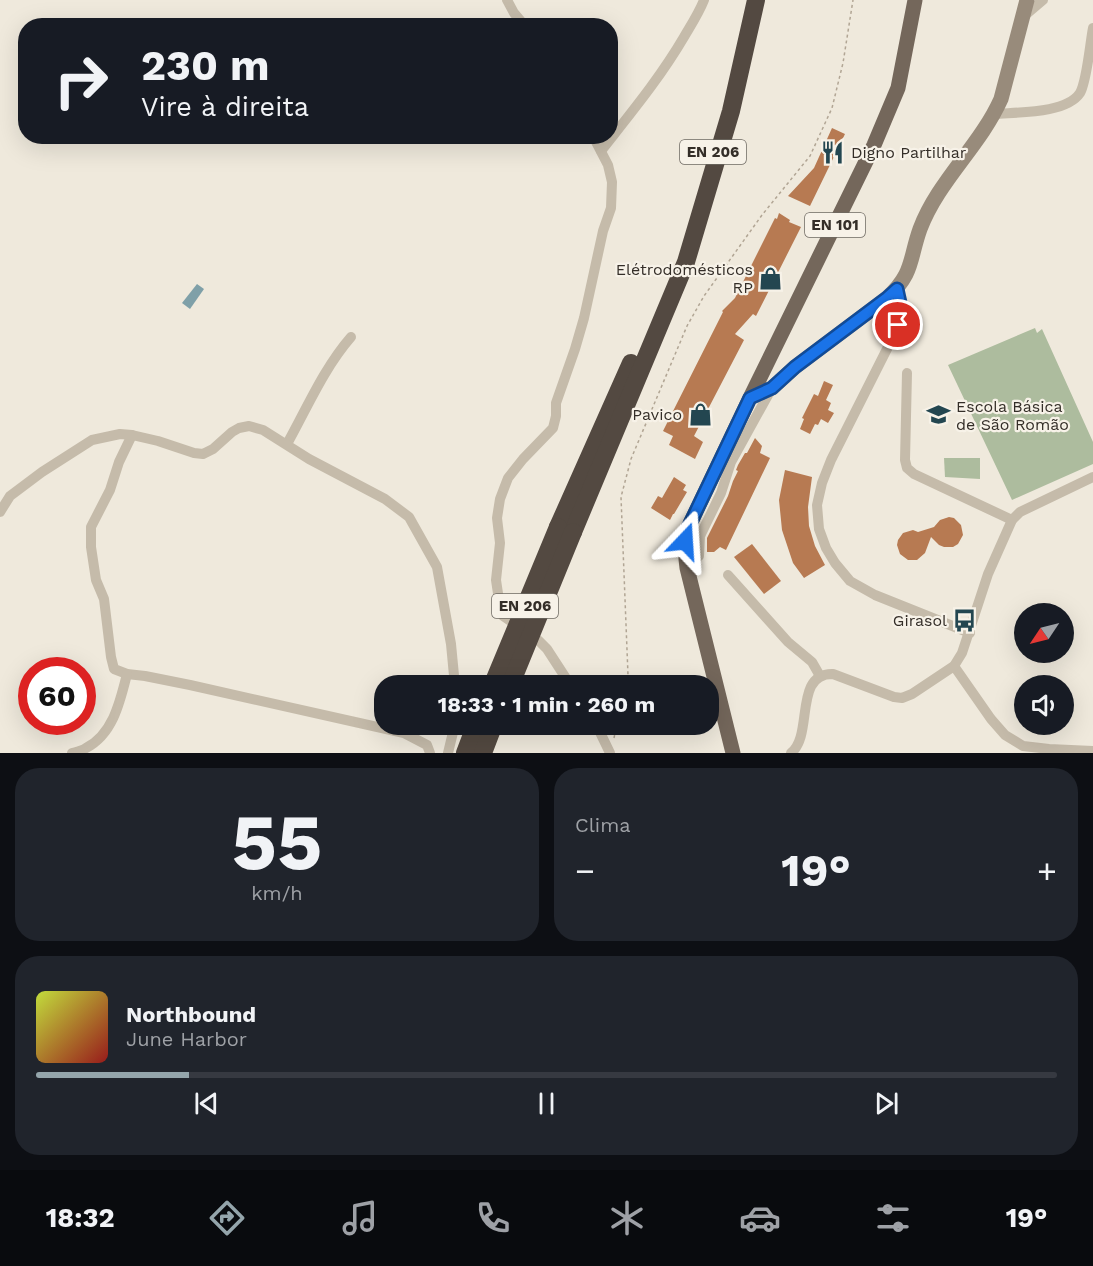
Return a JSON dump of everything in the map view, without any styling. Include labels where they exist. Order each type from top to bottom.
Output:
[{"type":"highway","name":"EN 206","points":[[514,675],[565,530],[692,219],[723,122],[748,0]]},
{"type":"highway","name":"EN 206","points":[[497,675],[686,262],[731,111],[756,0]]},
{"type":"highway","points":[[465,753],[472,735]]},
{"type":"highway","points":[[483,753],[490,735]]},
{"type":"main road","name":"EN 101","points":[[733,753],[687,568],[685,541],[688,528],[888,114],[898,88],[915,0]]},
{"type":"street","points":[[507,0],[518,18]]},
{"type":"street","points":[[618,129],[674,53],[704,0]]},
{"type":"street","points":[[750,398],[887,298],[904,279],[930,206],[975,145],[1001,99],[1027,0]]},
{"type":"street","points":[[1023,17],[1043,0]]},
{"type":"street","points":[[994,114],[1046,110],[1068,104],[1079,93],[1084,79],[1093,28]]},
{"type":"street","points":[[564,675],[547,649],[538,640],[503,616],[496,580],[500,543],[497,518],[500,500],[508,478],[553,428],[556,403],[584,318],[603,231],[611,208],[612,182],[608,165],[598,144]]},
{"type":"street","points":[[601,151],[606,144]]},
{"type":"street","points":[[897,289],[902,312],[893,337],[831,460],[822,483],[817,506],[819,529],[826,548],[850,581],[875,595],[970,633]]},
{"type":"street","points":[[287,444],[341,349],[351,337]]},
{"type":"street","points":[[687,568],[699,556],[700,536],[721,493],[731,462],[776,381],[770,358]]},
{"type":"street","points":[[763,372],[776,381]]},
{"type":"street","points":[[907,373],[905,460],[907,468],[914,474],[1012,520]]},
{"type":"street","points":[[0,512],[10,496],[92,440],[120,434],[132,435],[203,454],[213,449],[239,428],[249,426],[262,430],[309,459],[385,500],[409,517],[437,567],[451,644],[454,675]]},
{"type":"street","points":[[132,435],[119,462],[110,490],[91,527],[96,580],[104,598],[114,669],[127,674],[190,685],[404,733],[426,745],[430,753]]},
{"type":"street","points":[[791,753],[799,742],[809,692],[813,682],[820,676],[833,674],[902,698],[912,694],[954,666],[970,633],[988,574],[1012,520],[1020,512],[1093,477]]},
{"type":"street","points":[[728,575],[788,642],[812,662],[820,676]]},
{"type":"street","points":[[954,666],[1005,735],[1023,746],[1047,753]]},
{"type":"street","points":[[72,753],[86,748],[104,735],[120,702],[127,674]]},
{"type":"street","points":[[448,753],[452,735]]},
{"type":"street","points":[[601,735],[610,753]]},
{"type":"street","points":[[1023,746],[1093,752]]},
{"type":"path","points":[[628,675],[621,497],[631,459],[687,326],[704,296],[762,215],[810,156],[831,108],[843,63],[853,0]]},
{"type":"green space","points":[[1035,328],[1037,333],[1042,329],[1093,442],[1093,464],[1012,500],[948,365]]},
{"type":"green space","points":[[944,458],[980,458],[980,479],[945,477]]},
{"type":"water","points":[[197,284],[204,289],[190,309],[182,303]]},
{"type":"building","points":[[832,128],[845,134],[810,206],[788,196],[814,168]]},
{"type":"building","points":[[779,213],[790,220],[789,222],[801,227],[756,316],[753,314],[735,334],[744,340],[694,436],[703,442],[695,459],[669,445],[673,436],[663,431],[722,311],[735,298]]},
{"type":"building","points":[[824,381],[833,385],[826,400],[831,403],[828,410],[834,413],[828,423],[821,419],[818,425],[815,424],[810,434],[800,429],[804,419],[802,418],[814,394],[818,396]]},
{"type":"building","points":[[755,438],[762,446],[760,453],[770,458],[726,550],[720,547],[714,552],[707,552],[707,538],[728,496],[738,471],[736,470],[738,465]]},
{"type":"building","points":[[785,470],[812,477],[808,507],[809,526],[815,546],[825,565],[804,578],[793,563],[782,530],[779,500]]},
{"type":"building","points":[[674,477],[686,485],[683,490],[687,492],[670,520],[651,508],[658,496],[662,498]]},
{"type":"building","points":[[954,518],[961,525],[963,535],[958,544],[953,547],[944,547],[931,537],[925,553],[917,560],[908,560],[900,554],[897,545],[903,533],[913,530],[918,532],[934,527],[940,520]]},
{"type":"building","points":[[752,544],[781,581],[764,594],[734,557]]},
{"type":"place","name":"Digno Partilhar","points":[[833,152]]},
{"type":"place","name":"Elétrodomésticos RP","points":[[771,278]]},
{"type":"place","name":"Pavico","points":[[700,414]]},
{"type":"place","name":"Escola Básica de São Romão","points":[[938,415]]},
{"type":"place","name":"Girasol","points":[[965,620]]},
{"type":"route","points":[[685,541],[688,528],[750,398],[772,388],[795,367],[897,289],[902,312],[898,325]]}]
